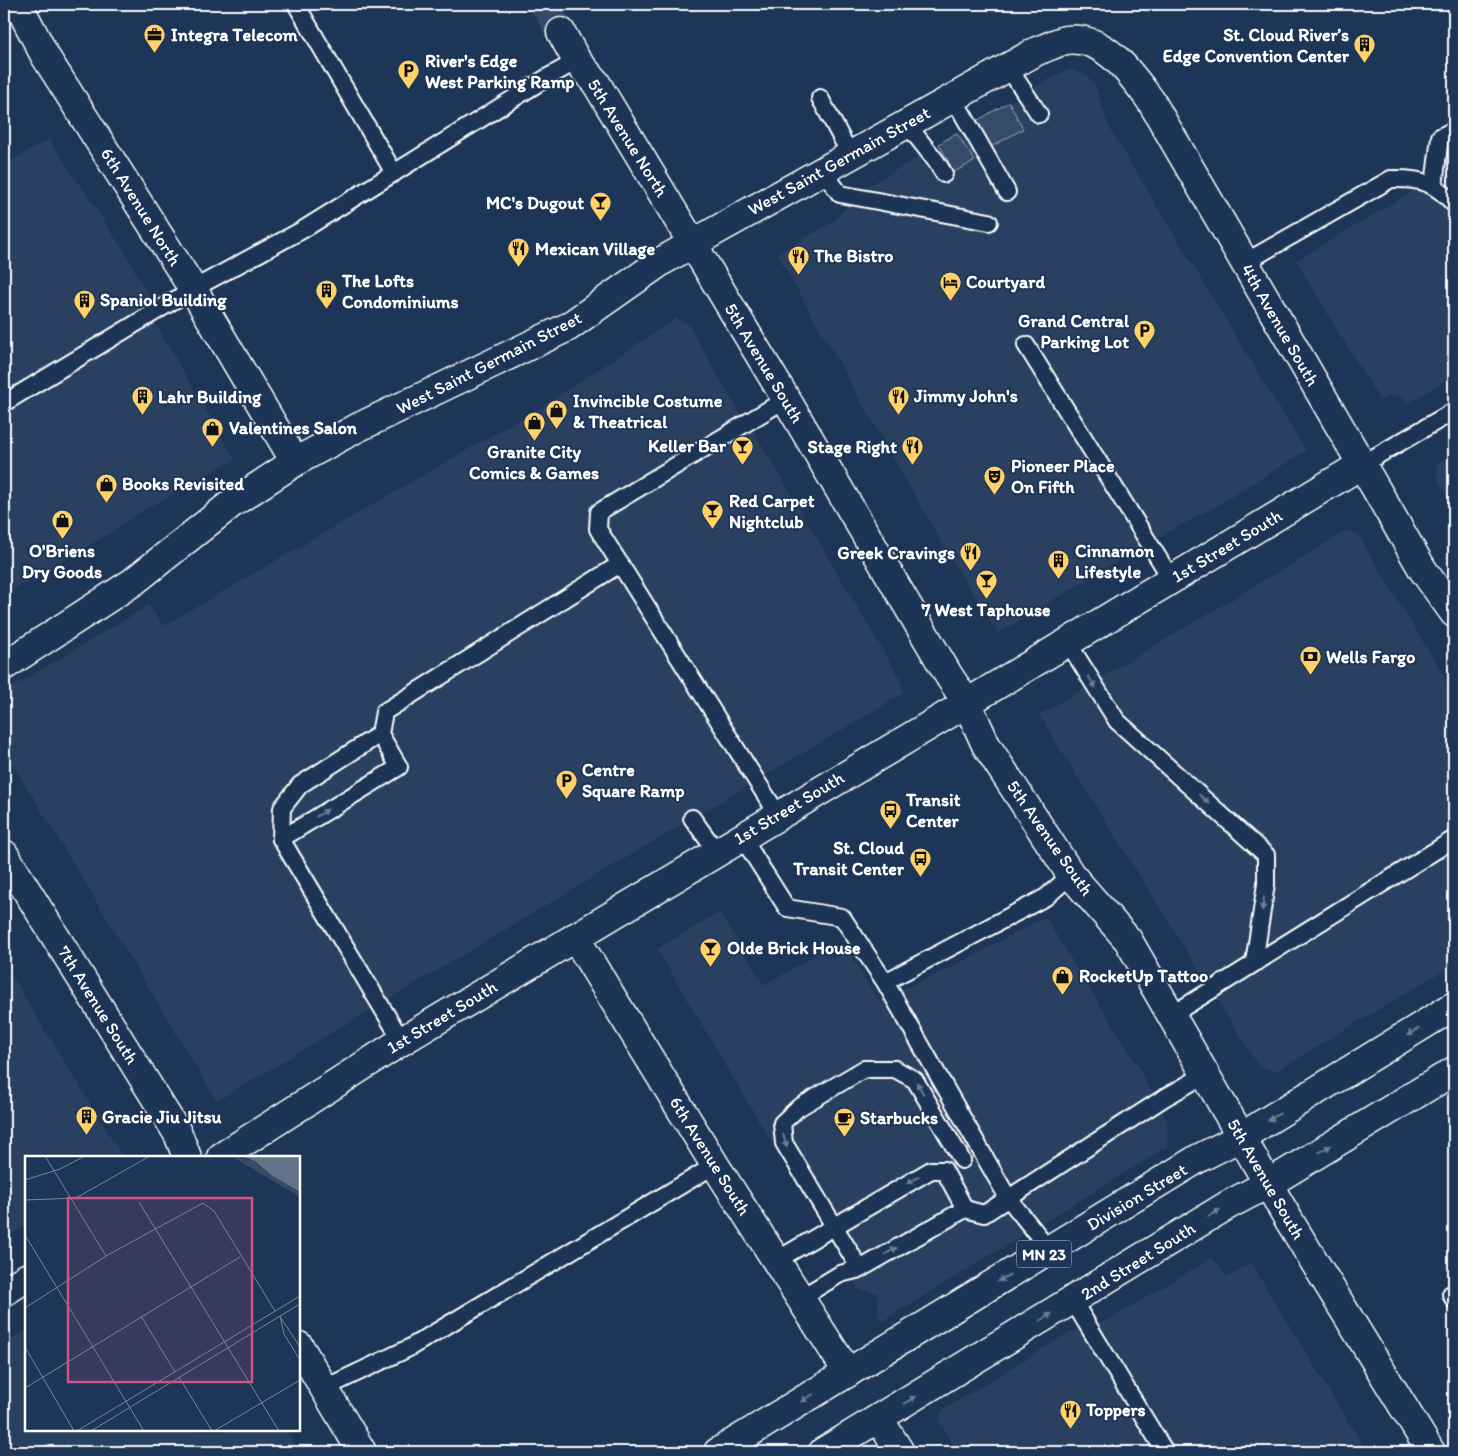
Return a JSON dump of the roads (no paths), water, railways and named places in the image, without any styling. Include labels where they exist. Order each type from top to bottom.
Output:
[{"type":"main road","name":"6th Avenue North","points":[[19,6],[45,56],[193,289],[295,462]]},
{"type":"main road","name":"5th Avenue North","points":[[561,32],[577,61],[596,83],[692,244]]},
{"type":"main road","name":"West Saint Germain Street","points":[[4,666],[132,582],[231,504],[295,462],[357,428],[568,327],[662,261],[850,154],[1037,51],[1067,40],[1097,44]]},
{"type":"main road","name":"4th Avenue South","points":[[1097,44],[1127,69],[1150,101],[1423,570],[1454,613]]},
{"type":"main road","name":"5th Avenue South","points":[[692,244],[786,399],[949,676],[967,703],[986,745],[1071,876],[1128,940],[1173,1014],[1268,1184],[1431,1452]]},
{"type":"main road","name":"1st Street South","points":[[223,1156],[402,1041],[1361,465]]},
{"type":"main road","name":"7th Avenue South","points":[[4,854],[178,1134],[188,1156]]},
{"type":"main road","name":"6th Avenue South","points":[[575,937],[714,1165],[802,1297],[848,1373]]},
{"type":"main road","name":"Division Street","points":[[718,1452],[1199,1158],[1241,1137],[1454,1006]]},
{"type":"main road","name":"2nd Street South","points":[[823,1452],[1228,1205],[1268,1184],[1454,1071]]},
{"type":"main road","points":[[4,1292],[25,1279]]},
{"type":"main road","points":[[300,1348],[362,1452]]},
{"type":"main road","points":[[879,1419],[900,1452]]},
{"type":"lane","points":[[296,4],[394,173]]},
{"type":"lane","points":[[4,403],[193,289],[304,229],[577,61]]},
{"type":"lane","points":[[1008,67],[1039,114]]},
{"type":"lane","points":[[953,97],[1008,192]]},
{"type":"lane","points":[[820,98],[850,154]]},
{"type":"lane","points":[[906,123],[944,174]]},
{"type":"lane","points":[[1434,185],[1440,137],[1454,130]]},
{"type":"lane","points":[[822,170],[840,194],[990,222]]},
{"type":"lane","points":[[1244,263],[1391,179],[1414,178],[1434,185],[1454,204]]},
{"type":"lane","points":[[1026,345],[1172,580]]},
{"type":"lane","points":[[778,814],[598,529],[599,512],[786,399]]},
{"type":"lane","points":[[1361,465],[1454,411]]},
{"type":"lane","points":[[281,839],[398,767],[380,734],[384,712],[620,564]]},
{"type":"lane","points":[[1067,641],[1117,721],[1266,855],[1266,884],[1254,963]]},
{"type":"lane","points":[[380,734],[300,785],[282,808],[281,839],[402,1041]]},
{"type":"lane","points":[[692,818],[716,851]]},
{"type":"lane","points":[[742,837],[787,908],[842,917],[885,982],[980,1152],[1008,1198],[1037,1234],[1047,1252]]},
{"type":"lane","points":[[1173,1014],[1454,839]]},
{"type":"lane","points":[[885,982],[1046,897],[1071,876]]},
{"type":"lane","points":[[860,1269],[784,1143],[782,1123],[798,1108],[864,1070],[895,1070],[915,1080],[962,1160]]},
{"type":"lane","points":[[802,1297],[840,1274],[860,1269],[965,1209],[984,1214],[1164,1098],[1206,1074]]},
{"type":"lane","points":[[777,1260],[931,1170],[944,1170],[980,1152]]},
{"type":"lane","points":[[325,1388],[409,1348],[714,1165]]},
{"type":"lane","points":[[944,1170],[965,1209]]},
{"type":"lane","points":[[1454,1292],[1451,1294],[1454,1300]]},
{"type":"lane","points":[[1073,1301],[1165,1452]]},
{"type":"tunnel","points":[[544,4],[561,32]]},
{"type":"place","name":"Integra Telecom","points":[[155,54]]},
{"type":"place","name":"St. Cloud River’s Edge Convention Center","points":[[1365,64]]},
{"type":"place","name":"River's Edge West Parking Ramp","points":[[409,90]]},
{"type":"place","name":"MC's Dugout","points":[[600,222]]},
{"type":"place","name":"Mexican Village","points":[[519,268]]},
{"type":"place","name":"The Bistro","points":[[798,275]]},
{"type":"place","name":"Courtyard","points":[[950,301]]},
{"type":"place","name":"The Lofts Condominiums","points":[[326,310]]},
{"type":"place","name":"Spaniol Building","points":[[84,319]]},
{"type":"place","name":"Grand Central Parking Lot","points":[[1145,350]]},
{"type":"place","name":"Jimmy John's","points":[[898,415]]},
{"type":"place","name":"Lahr Building","points":[[142,416]]},
{"type":"place","name":"Invincible Costume & Theatrical","points":[[557,430]]},
{"type":"place","name":"Granite City Comics & Games","points":[[534,441]]},
{"type":"place","name":"Valentines Salon","points":[[213,447]]},
{"type":"place","name":"Keller Bar","points":[[742,465]]},
{"type":"place","name":"Stage Right","points":[[913,466]]},
{"type":"place","name":"Pioneer Place On Fifth","points":[[995,495]]},
{"type":"place","name":"Books Revisited","points":[[106,503]]},
{"type":"place","name":"Red Carpet Nightclub","points":[[713,530]]},
{"type":"place","name":"O'Briens Dry Goods","points":[[62,540]]},
{"type":"place","name":"Greek Cravings","points":[[971,572]]},
{"type":"place","name":"Cinnamon Lifestyle","points":[[1059,580]]},
{"type":"place","name":"7 West Taphouse","points":[[986,599]]},
{"type":"place","name":"Wells Fargo","points":[[1310,676]]},
{"type":"place","name":"Centre Square Ramp","points":[[566,799]]},
{"type":"place","name":"Transit Center","points":[[890,829]]},
{"type":"place","name":"St. Cloud Transit Center","points":[[920,877]]},
{"type":"place","name":"Olde Brick House","points":[[711,967]]},
{"type":"place","name":"RocketUp Tattoo","points":[[1063,995]]},
{"type":"place","name":"Gracie Jiu Jitsu","points":[[86,1136]]},
{"type":"place","name":"Starbucks","points":[[844,1137]]},
{"type":"place","name":"Toppers","points":[[1070,1429]]}]
